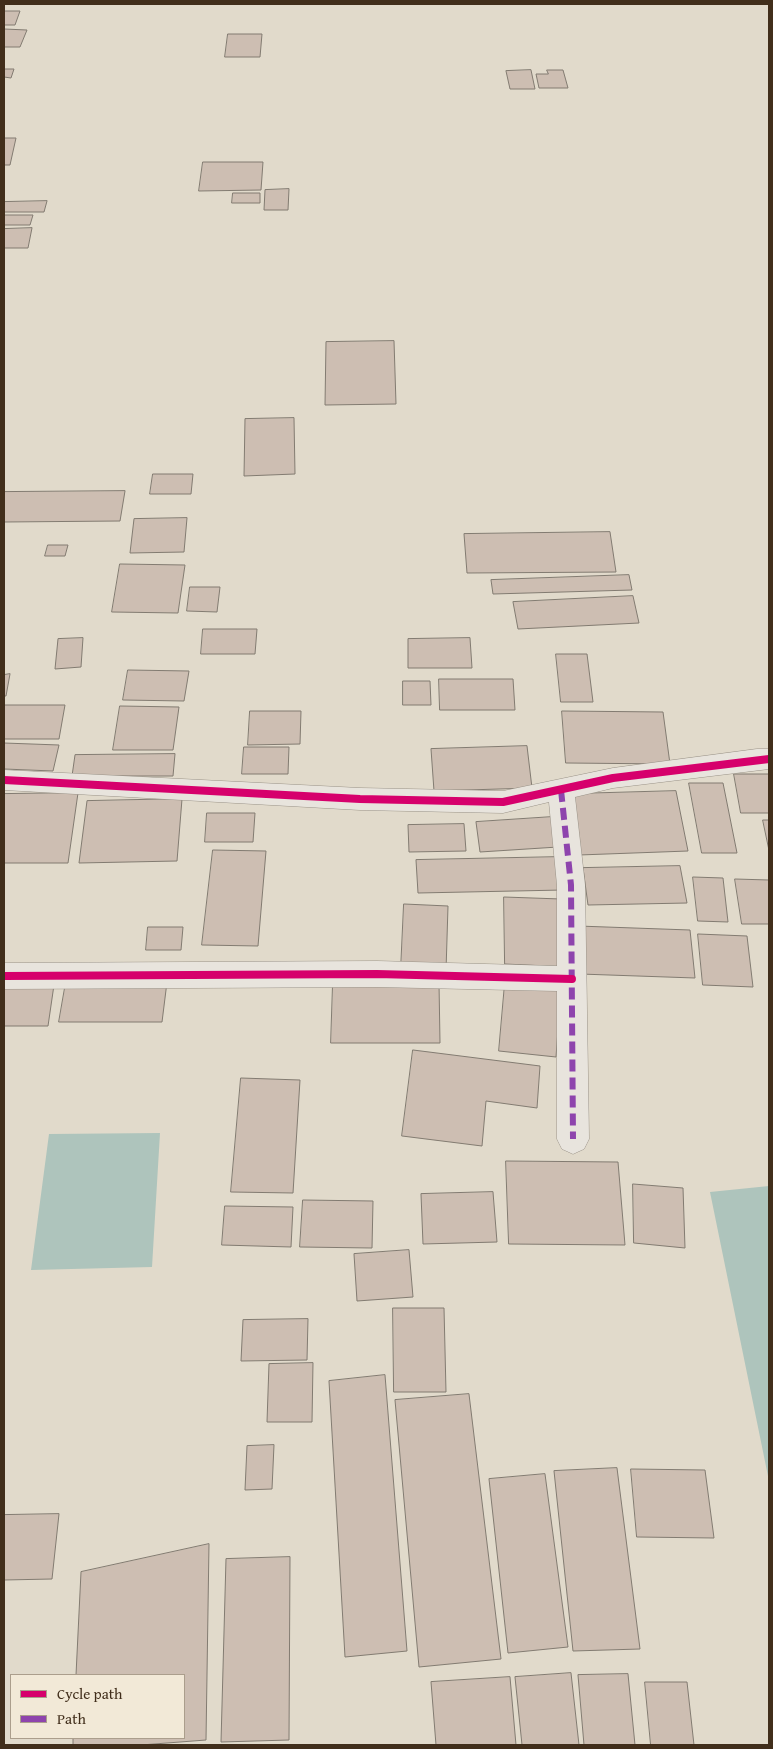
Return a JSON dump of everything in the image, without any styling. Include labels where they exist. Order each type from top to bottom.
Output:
[{"type":"street","points":[[4,780],[360,799],[503,802],[613,778],[769,759]]},
{"type":"street","points":[[561,790],[571,885],[573,1139]]},
{"type":"street","points":[[4,976],[377,974],[572,979]]},
{"type":"water","points":[[160,1133],[152,1267],[31,1270],[49,1134]]},
{"type":"water","points":[[769,1186],[769,1481],[710,1192]]},
{"type":"building","points":[[4,11],[20,11],[15,25],[4,25]]},
{"type":"building","points":[[4,29],[27,30],[20,47],[4,47]]},
{"type":"building","points":[[228,34],[262,34],[260,57],[225,57]]},
{"type":"building","points":[[4,69],[14,69],[11,78],[4,77]]},
{"type":"building","points":[[531,70],[535,89],[510,89],[506,71]]},
{"type":"building","points":[[547,70],[563,70],[568,88],[539,88],[536,74],[548,74]]},
{"type":"building","points":[[4,138],[16,138],[10,165],[4,165]]},
{"type":"building","points":[[203,162],[263,162],[261,190],[199,191]]},
{"type":"building","points":[[289,189],[288,210],[264,210],[265,190]]},
{"type":"building","points":[[233,193],[260,193],[260,203],[232,203]]},
{"type":"building","points":[[47,201],[44,212],[4,212],[4,202]]},
{"type":"building","points":[[4,215],[33,215],[30,225],[4,225]]},
{"type":"building","points":[[32,228],[28,248],[4,248],[4,229]]},
{"type":"building","points":[[394,341],[396,404],[325,405],[326,342]]},
{"type":"building","points":[[294,418],[295,474],[244,476],[245,419]]},
{"type":"building","points":[[153,474],[193,474],[191,494],[150,494]]},
{"type":"building","points":[[125,491],[120,521],[4,522],[4,492]]},
{"type":"building","points":[[187,518],[184,552],[130,553],[134,519]]},
{"type":"building","points":[[610,532],[616,572],[467,573],[464,534]]},
{"type":"building","points":[[48,545],[68,545],[65,556],[45,556]]},
{"type":"building","points":[[120,564],[185,565],[178,613],[112,612]]},
{"type":"building","points":[[629,575],[632,590],[493,594],[491,580]]},
{"type":"building","points":[[190,587],[220,587],[217,612],[187,611]]},
{"type":"building","points":[[633,596],[639,623],[518,629],[513,602]]},
{"type":"building","points":[[203,629],[257,629],[255,654],[201,654]]},
{"type":"building","points":[[83,638],[81,667],[55,669],[58,639]]},
{"type":"building","points":[[470,638],[472,668],[408,668],[408,639]]},
{"type":"building","points":[[556,654],[587,654],[593,702],[561,702]]},
{"type":"building","points":[[128,670],[189,671],[184,701],[123,700]]},
{"type":"building","points":[[10,674],[6,696],[4,696],[4,675]]},
{"type":"building","points":[[439,679],[513,679],[515,710],[440,710]]},
{"type":"building","points":[[403,681],[430,681],[431,705],[403,705]]},
{"type":"building","points":[[4,705],[65,705],[59,739],[4,739]]},
{"type":"building","points":[[120,706],[179,707],[173,750],[113,750]]},
{"type":"building","points":[[250,711],[301,711],[300,744],[248,745]]},
{"type":"building","points":[[562,711],[663,712],[670,764],[566,763]]},
{"type":"building","points":[[4,743],[59,745],[53,771],[4,769]]},
{"type":"building","points":[[527,746],[532,788],[434,791],[431,749]]},
{"type":"building","points":[[244,747],[289,747],[288,774],[242,774]]},
{"type":"building","points":[[175,754],[173,776],[72,776],[75,755]]},
{"type":"building","points":[[734,774],[769,774],[769,813],[741,813]]},
{"type":"building","points":[[689,783],[723,783],[737,853],[702,853]]},
{"type":"building","points":[[676,791],[688,851],[579,855],[571,794]]},
{"type":"building","points":[[78,793],[68,863],[4,863],[4,794]]},
{"type":"building","points":[[182,799],[177,861],[79,863],[87,801]]},
{"type":"building","points":[[207,813],[255,813],[253,842],[205,842]]},
{"type":"building","points":[[552,817],[558,847],[480,852],[476,822]]},
{"type":"building","points":[[763,820],[769,820],[769,850]]},
{"type":"building","points":[[464,824],[466,851],[409,852],[408,825]]},
{"type":"building","points":[[213,850],[266,851],[258,946],[202,945]]},
{"type":"building","points":[[559,857],[563,890],[418,893],[416,860]]},
{"type":"building","points":[[680,866],[687,903],[588,905],[583,868]]},
{"type":"building","points":[[693,877],[723,878],[728,922],[698,921]]},
{"type":"building","points":[[735,879],[769,880],[769,924],[742,924]]},
{"type":"building","points":[[504,897],[561,899],[565,967],[505,964]]},
{"type":"building","points":[[404,904],[448,906],[446,971],[401,969]]},
{"type":"building","points":[[578,926],[690,930],[695,978],[580,974]]},
{"type":"building","points":[[148,927],[183,927],[181,950],[146,950]]},
{"type":"building","points":[[698,934],[747,936],[753,987],[703,985]]},
{"type":"building","points":[[66,982],[167,982],[162,1022],[59,1022]]},
{"type":"building","points":[[333,983],[439,983],[440,1043],[331,1043]]},
{"type":"building","points":[[505,983],[561,989],[556,1057],[499,1051]]},
{"type":"building","points":[[54,985],[48,1026],[4,1026],[4,986]]},
{"type":"building","points":[[413,1050],[540,1066],[537,1108],[486,1101],[482,1146],[402,1136]]},
{"type":"building","points":[[241,1078],[300,1080],[293,1193],[231,1192]]},
{"type":"building","points":[[506,1161],[618,1162],[625,1245],[509,1244]]},
{"type":"building","points":[[633,1184],[683,1188],[685,1248],[634,1243]]},
{"type":"building","points":[[493,1192],[497,1242],[423,1244],[421,1194]]},
{"type":"building","points":[[303,1200],[373,1201],[372,1248],[300,1247]]},
{"type":"building","points":[[225,1206],[293,1207],[291,1247],[222,1245]]},
{"type":"building","points":[[409,1250],[413,1297],[357,1301],[354,1254]]},
{"type":"building","points":[[393,1308],[444,1308],[446,1392],[394,1392]]},
{"type":"building","points":[[308,1319],[307,1360],[241,1361],[243,1320]]},
{"type":"building","points":[[313,1363],[312,1422],[267,1422],[269,1364]]},
{"type":"building","points":[[385,1375],[407,1651],[345,1657],[329,1381]]},
{"type":"building","points":[[469,1394],[501,1659],[419,1667],[395,1400]]},
{"type":"building","points":[[274,1445],[272,1489],[245,1490],[247,1446]]},
{"type":"building","points":[[617,1468],[640,1649],[573,1651],[554,1471]]},
{"type":"building","points":[[631,1469],[705,1470],[714,1538],[637,1537]]},
{"type":"building","points":[[545,1474],[568,1647],[508,1653],[489,1479]]},
{"type":"building","points":[[59,1514],[52,1579],[4,1580],[4,1515]]},
{"type":"building","points":[[209,1544],[206,1740],[141,1745],[73,1745],[73,1739],[185,1739],[185,1674],[76,1674],[81,1572]]},
{"type":"building","points":[[290,1557],[289,1740],[221,1742],[226,1559]]},
{"type":"building","points":[[571,1673],[579,1745],[522,1745],[515,1677]]},
{"type":"building","points":[[628,1674],[635,1745],[584,1745],[578,1675]]},
{"type":"building","points":[[510,1677],[516,1745],[436,1745],[431,1682]]},
{"type":"building","points":[[645,1682],[687,1682],[694,1745],[651,1745]]},
{"type":"marked path","points":[[561,790],[571,885],[573,1139]]},
{"type":"cycle path","points":[[4,780],[360,799],[503,802],[613,778],[769,759]]},
{"type":"cycle path","points":[[4,976],[377,974],[572,979]]}]
